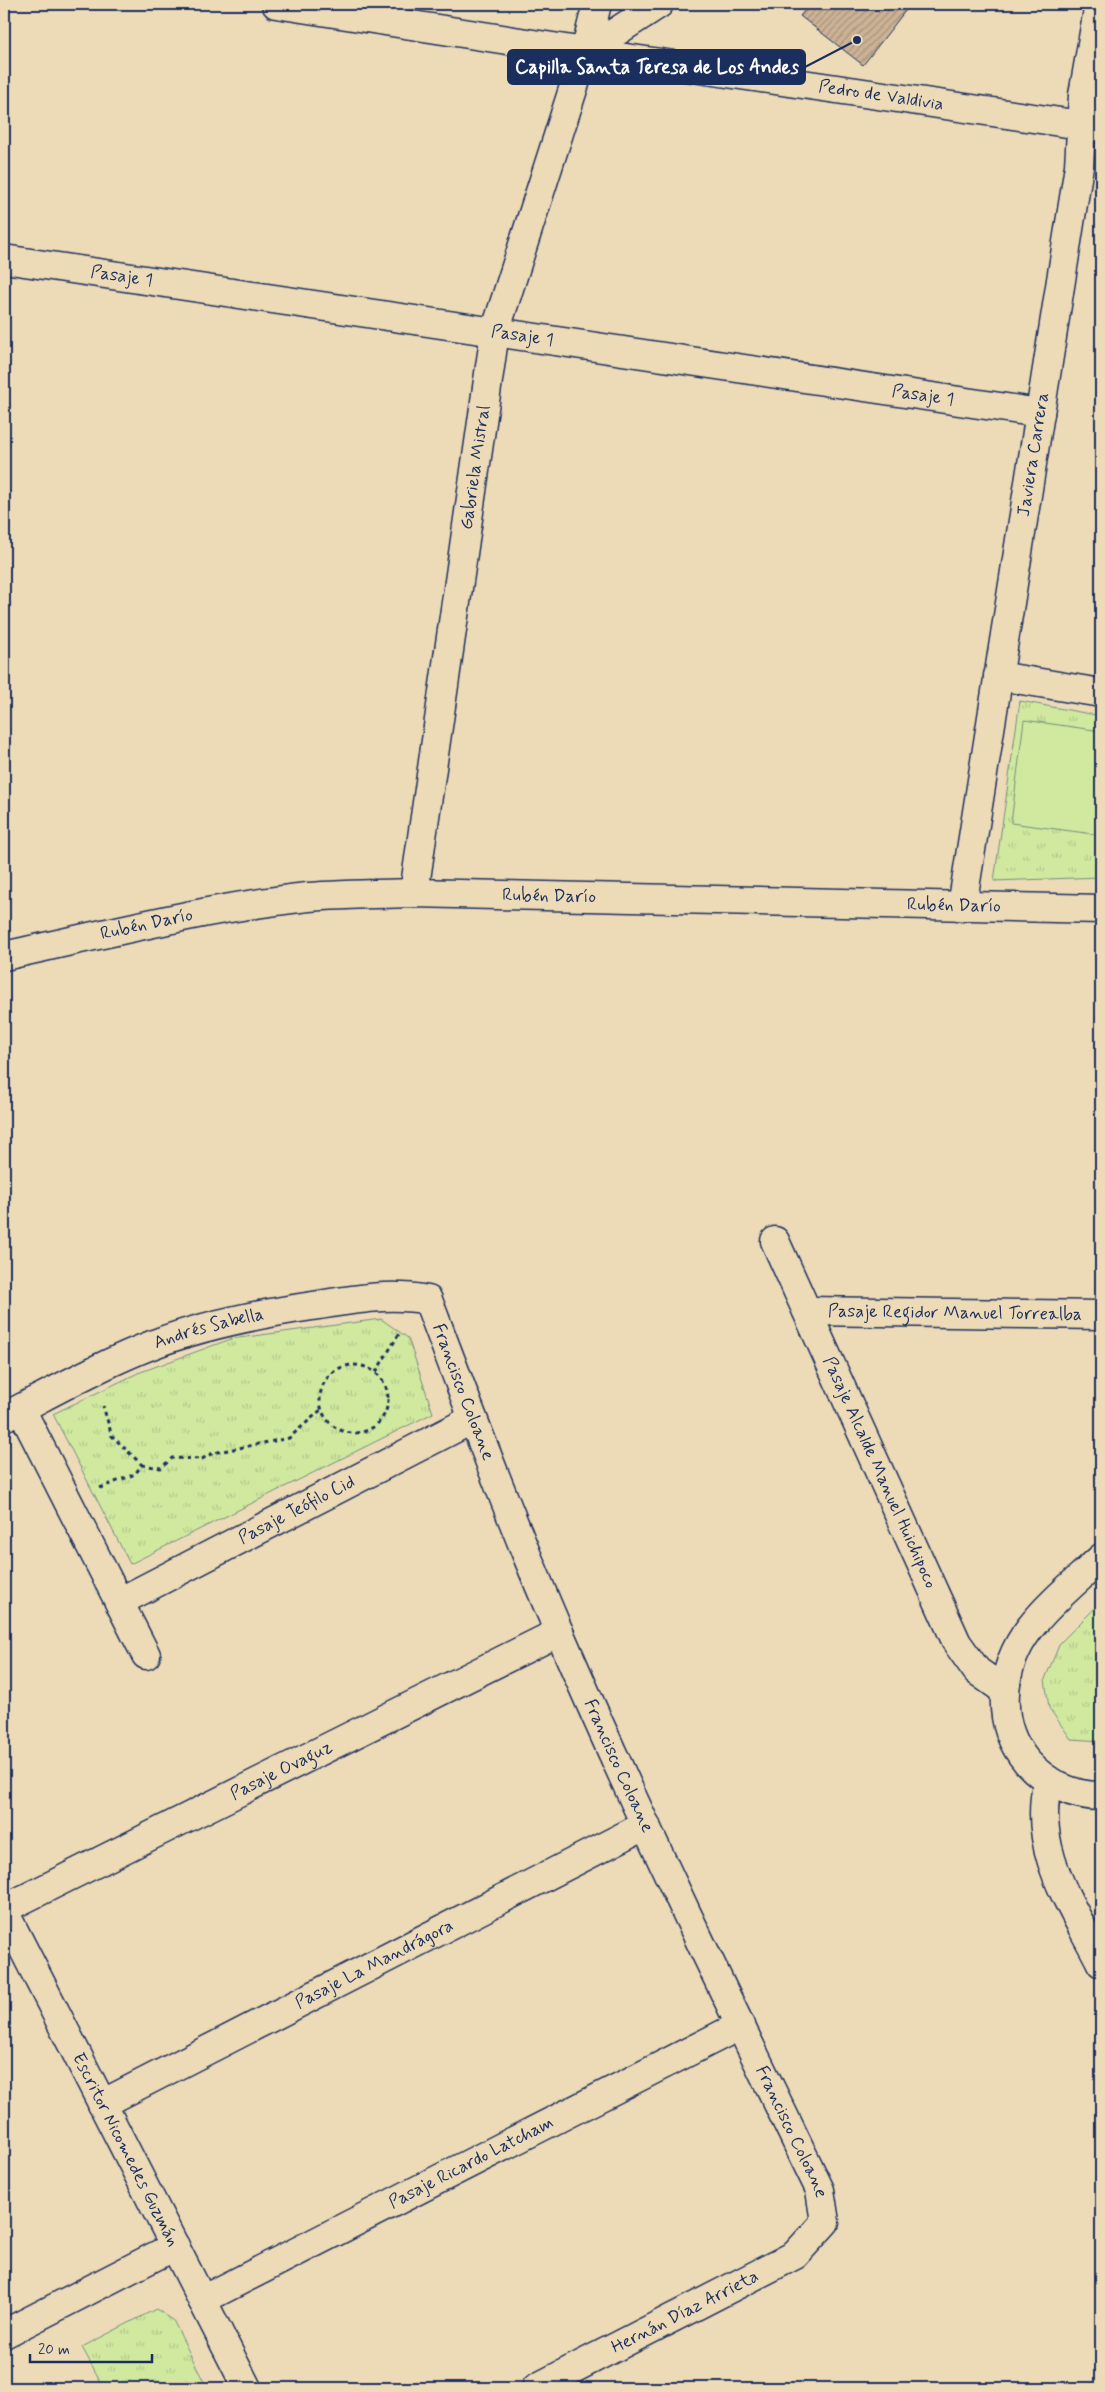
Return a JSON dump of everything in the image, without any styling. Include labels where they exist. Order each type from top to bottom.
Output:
[{"type":"street","name":"Pedro de Valdivia","points":[[276,4],[585,52],[1091,126]]},
{"type":"street","name":"Gabriela Mistral","points":[[414,893],[495,332],[585,52],[597,4]]},
{"type":"street","points":[[585,52],[659,4]]},
{"type":"street","name":"Javiera Carrera","points":[[962,907],[1079,166],[1091,126],[1082,95],[1099,4]]},
{"type":"street","name":"Pasaje 1","points":[[4,259],[1040,414]]},
{"type":"street","points":[[998,676],[1101,693]]},
{"type":"street","name":"Rubén Darío","points":[[4,956],[247,906],[309,897],[414,893],[1101,909]]},
{"type":"street","name":"Pasaje Alcalde Manuel Huichipoco","points":[[775,1241],[957,1643],[977,1671],[1004,1690]]},
{"type":"street","name":"Andrés Sabella","points":[[12,1413],[86,1375],[154,1344],[234,1321],[368,1297],[407,1296],[428,1300]]},
{"type":"street","name":"Francisco Coloane","points":[[428,1300],[473,1419],[559,1632],[646,1825],[820,2190],[826,2222]]},
{"type":"street","name":"Pasaje Regidor Manuel Torrealba","points":[[807,1311],[1101,1315]]},
{"type":"street","points":[[12,1413],[69,1500],[146,1655]]},
{"type":"street","name":"Pasaje Teófilo Cid","points":[[120,1602],[473,1419]]},
{"type":"street","points":[[1101,1558],[1030,1628],[1019,1645],[1009,1667],[1004,1690],[1004,1708],[1014,1742],[1034,1770],[1065,1789],[1083,1795],[1101,1796]]},
{"type":"street","name":"Pasaje Ovaguz","points":[[4,1910],[559,1632]]},
{"type":"street","points":[[1048,1780],[1043,1800],[1042,1820],[1045,1843],[1052,1866],[1101,1963]]},
{"type":"street","name":"Pasaje La Mandrágora","points":[[102,2104],[646,1825]]},
{"type":"street","name":"Escritor Nicomedes Guzmán","points":[[4,1910],[248,2388]]},
{"type":"street","name":"Pasaje Ricardo Latcham","points":[[202,2300],[741,2025]]},
{"type":"street","name":"Hernán Díaz Arrieta","points":[[536,2388],[562,2382],[795,2255],[826,2222]]},
{"type":"street","points":[[4,2334],[175,2246]]},
{"type":"path","points":[[359,1364],[369,1367],[379,1374],[386,1384],[389,1395],[388,1406],[383,1418],[376,1426],[365,1432],[353,1433],[342,1431],[331,1424],[322,1409],[320,1394],[323,1384],[338,1368],[359,1364]]},
{"type":"path","points":[[86,1375],[103,1406],[112,1436],[142,1465],[161,1468],[172,1458],[202,1459],[213,1453],[289,1438],[322,1409]]},
{"type":"path","points":[[69,1500],[135,1474],[142,1465]]},
{"type":"green space","points":[[1020,701],[1101,716],[1101,877],[994,881]]},
{"type":"green space","points":[[1024,720],[1101,731],[1101,835],[1011,823]]},
{"type":"green space","points":[[381,1319],[408,1338],[433,1413],[130,1564],[53,1414],[138,1373],[231,1339]]},
{"type":"green space","points":[[1101,1602],[1101,1741],[1071,1739],[1049,1708],[1045,1679],[1060,1643]]},
{"type":"green space","points":[[156,2309],[173,2320],[207,2388],[104,2388],[82,2347]]},
{"type":"building","points":[[810,4],[907,4],[909,6],[863,65],[800,16]]},
{"type":"place","name":"Capilla Santa Teresa de Los Andes","points":[[857,40]]}]
